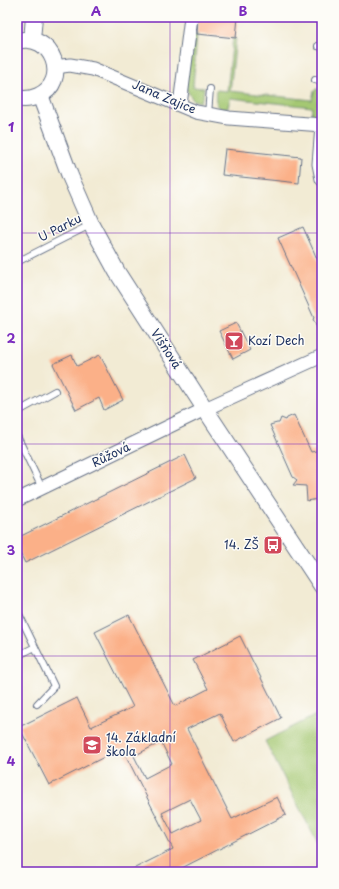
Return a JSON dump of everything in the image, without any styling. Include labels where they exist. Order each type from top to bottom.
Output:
[{"type":"street","points":[[17,98],[31,99],[40,96],[52,84],[55,75],[53,58],[48,50],[41,44],[24,41],[34,17]]},
{"type":"street","points":[[180,105],[191,17]]},
{"type":"street","name":"Jana Zajíce","points":[[55,67],[70,65],[93,69],[196,112],[229,118],[322,126]]},
{"type":"street","name":"Višňová","points":[[40,96],[70,176],[91,224],[117,272],[205,409],[322,586]]},
{"type":"street","points":[[322,126],[319,164],[322,179]]},
{"type":"street","name":"Růžová","points":[[19,499],[205,409],[322,356]]},
{"type":"lane","points":[[315,80],[322,82]]},
{"type":"lane","points":[[208,114],[210,89]]},
{"type":"lane","name":"U Parku","points":[[17,262],[91,224]]},
{"type":"lane","points":[[17,412],[55,391]]},
{"type":"lane","points":[[17,436],[42,488]]},
{"type":"lane","points":[[17,610],[54,686],[37,704]]},
{"type":"lane","points":[[17,656],[36,647]]},
{"type":"green space","points":[[197,34],[193,87],[204,88],[203,96],[200,102],[193,100],[185,87],[192,36]]},
{"type":"green space","points":[[233,37],[236,38],[230,91],[312,100],[314,91],[318,89],[317,115],[315,118],[311,115],[312,107],[230,98],[228,108],[221,109],[216,101],[216,90],[227,91]]},
{"type":"green space","points":[[322,712],[322,852],[265,741]]},
{"type":"building","points":[[198,17],[238,17],[236,38],[197,34]]},
{"type":"building","points":[[225,149],[301,157],[299,183],[222,175]]},
{"type":"building","points":[[303,227],[322,270],[322,331],[319,332],[278,238]]},
{"type":"building","name":"Kozí Dech","points":[[236,323],[250,350],[233,359],[219,331]]},
{"type":"building","points":[[72,355],[77,366],[100,355],[123,400],[104,410],[99,398],[76,410],[53,364]]},
{"type":"building","points":[[294,415],[311,452],[321,450],[322,509],[318,499],[307,501],[306,486],[293,485],[297,480],[293,477],[270,425],[279,423],[281,418],[286,420]]},
{"type":"building","points":[[185,455],[196,478],[25,563],[17,547],[17,538]]},
{"type":"building","name":"14. Základní škola","points":[[129,615],[175,706],[208,689],[193,660],[240,636],[281,718],[234,742],[220,713],[187,729],[232,819],[277,797],[286,815],[174,872],[127,872],[173,849],[122,748],[49,785],[19,727],[77,698],[91,727],[133,707],[95,632]],"holes":[[[161,742],[172,764],[145,778],[134,756]],[[190,799],[201,820],[173,834],[162,813]]]},
{"type":"place","name":"Kozí Dech","points":[[234,341]]},
{"type":"place","name":"14. ZŠ","points":[[273,545]]},
{"type":"place","name":"14. Základní škola","points":[[92,745]]}]
